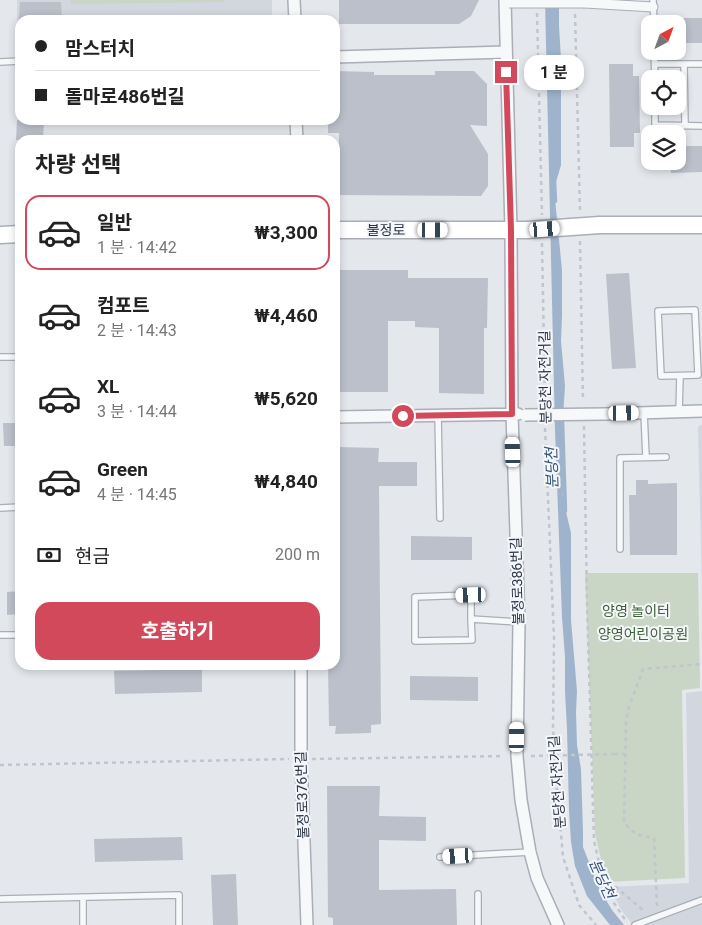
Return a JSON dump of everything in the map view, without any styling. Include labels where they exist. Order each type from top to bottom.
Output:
[{"type":"main road","name":"불정로","points":[[340,230],[519,230],[600,225],[702,225]]},
{"type":"main road","points":[[0,235],[15,234]]},
{"type":"street","points":[[294,0],[294,15]]},
{"type":"street","points":[[506,2],[653,3]]},
{"type":"street","name":"불정로386번길","points":[[506,2],[506,52],[519,230],[512,414],[519,622],[517,756],[521,800],[530,852],[537,878],[558,925]]},
{"type":"street","points":[[340,57],[506,52]]},
{"type":"street","points":[[340,417],[702,412]]},
{"type":"street","name":"불정로376번길","points":[[300,670],[300,759],[306,925]]},
{"type":"lane","points":[[654,60],[654,70]]},
{"type":"lane","points":[[0,62],[15,61]]},
{"type":"lane","points":[[654,64],[702,64]]},
{"type":"lane","points":[[684,64],[685,125]]},
{"type":"lane","points":[[686,126],[702,126]]},
{"type":"lane","points":[[695,310],[698,375],[680,376],[661,376],[658,311],[695,310]]},
{"type":"lane","points":[[0,358],[15,357]]},
{"type":"lane","points":[[679,412],[680,376]]},
{"type":"lane","points":[[644,413],[646,457]]},
{"type":"lane","points":[[438,416],[440,518]]},
{"type":"lane","points":[[620,549],[620,458],[666,457]]},
{"type":"lane","points":[[0,508],[15,508]]},
{"type":"lane","points":[[471,595],[471,619],[472,640],[415,641],[415,597],[471,595]]},
{"type":"lane","points":[[471,619],[519,622]]},
{"type":"lane","points":[[0,636],[15,635]]},
{"type":"lane","points":[[440,857],[530,852]]},
{"type":"lane","points":[[0,899],[179,894],[179,925]]},
{"type":"lane","points":[[478,894],[478,925]]},
{"type":"lane","points":[[83,897],[83,925]]},
{"type":"lane","points":[[636,925],[702,900]]},
{"type":"path","points":[[537,8],[542,217]]},
{"type":"path","points":[[574,9],[580,212]]},
{"type":"path","name":"분당천 자전거길","points":[[542,236],[545,403]]},
{"type":"path","points":[[580,241],[583,405]]},
{"type":"path","name":"분당천 자전거길","points":[[545,421],[554,638],[553,727],[562,857],[579,904],[596,925]]},
{"type":"path","points":[[584,425],[586,592],[594,841],[602,875],[610,897],[628,924]]},
{"type":"path","points":[[656,918],[654,838],[639,836],[624,822],[628,710],[643,669],[702,664]]},
{"type":"path","points":[[0,765],[625,754]]},
{"type":"path","points":[[602,875],[656,918]]},
{"type":"shaded area","points":[[17,0],[272,0],[272,15],[17,15]]},
{"type":"shaded area","points":[[702,425],[702,592],[698,426]]},
{"type":"shaded area","points":[[702,691],[702,925],[633,925],[622,911],[609,887],[689,883],[686,693]]},
{"type":"green space","points":[[71,0],[224,0],[224,2],[71,4]]},
{"type":"green space","name":"양영어린이공원","points":[[585,573],[698,573],[700,688],[682,690],[685,878],[606,882],[595,833]]},
{"type":"water","points":[[545,0],[559,0],[561,165],[554,189],[562,270],[561,341],[565,386],[562,432],[562,495],[571,533],[571,620],[577,691],[577,745],[581,769],[583,847],[600,890],[624,925],[610,925],[587,896],[575,866],[571,842],[555,430]]},
{"type":"building","points":[[339,0],[479,0],[471,16],[459,24],[340,24]]},
{"type":"building","points":[[20,2],[61,2],[62,15],[19,15]]},
{"type":"building","points":[[686,18],[702,18],[702,43],[686,43]]},
{"type":"building","points":[[609,64],[633,64],[633,76],[639,76],[640,133],[634,133],[634,147],[610,147]]},
{"type":"building","points":[[340,71],[374,72],[374,75],[435,75],[435,71],[474,71],[487,84],[487,126],[470,125],[488,154],[488,186],[481,196],[340,195],[340,135],[339,133],[328,133],[328,125],[340,125]]},
{"type":"building","points":[[17,125],[44,125],[43,135],[16,135]]},
{"type":"building","points":[[686,146],[702,146],[702,172],[671,173],[671,170],[686,170]]},
{"type":"building","points":[[340,270],[408,270],[408,278],[488,278],[487,328],[484,328],[484,394],[439,393],[439,328],[415,327],[415,321],[388,321],[388,392],[340,392]]},
{"type":"building","points":[[629,273],[636,368],[612,369],[606,274]]},
{"type":"building","points":[[3,423],[15,423],[15,446],[4,446]]},
{"type":"building","points":[[340,447],[379,448],[378,462],[417,462],[417,486],[379,486],[381,724],[371,725],[371,733],[335,734],[336,726],[329,726],[328,670],[340,670]]},
{"type":"building","points":[[636,480],[648,480],[648,484],[677,483],[677,555],[630,555],[629,495],[636,495]]},
{"type":"building","points":[[411,536],[472,537],[472,560],[411,560]]},
{"type":"building","points":[[15,591],[15,614],[7,615],[7,592]]},
{"type":"building","points":[[202,670],[202,692],[115,694],[114,671]]},
{"type":"building","points":[[410,676],[478,677],[478,701],[410,700]]},
{"type":"building","points":[[327,786],[380,786],[379,816],[426,817],[426,841],[379,840],[379,890],[456,889],[457,925],[333,925],[333,918],[328,917]]},
{"type":"building","points":[[182,837],[183,860],[95,862],[94,839]]},
{"type":"building","points":[[236,874],[238,925],[213,925],[211,875]]},
{"type":"waterway","name":"분당천","points":[[554,181],[555,201]]},
{"type":"waterway","name":"분당천","points":[[562,421],[565,511]]},
{"type":"route","points":[[403,416],[512,414],[511,230],[506,72]]},
{"type":"park label","name":"양영 놀이터","points":[[636,611]]}]
